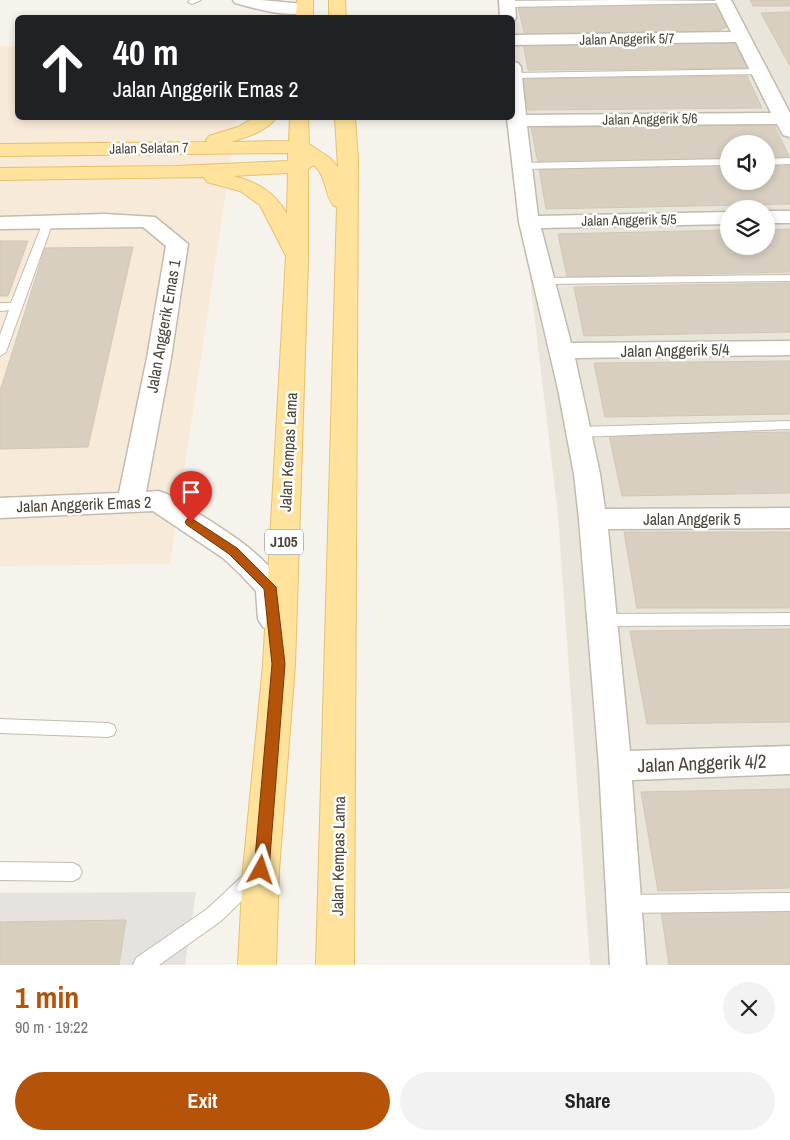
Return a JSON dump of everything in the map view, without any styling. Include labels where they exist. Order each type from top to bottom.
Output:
[{"type":"main road","points":[[337,0],[338,15]]},
{"type":"main road","points":[[167,148],[224,138],[245,131],[263,120]]},
{"type":"main road","name":"Jalan Kempas Lama","points":[[257,965],[261,870],[279,664],[304,157],[299,120]]},
{"type":"main road","points":[[304,157],[328,146],[334,137],[338,120]]},
{"type":"main road","name":"Jalan Kempas Lama","points":[[335,965],[348,159],[345,120]]},
{"type":"main road","name":"Jalan Selatan 7","points":[[0,150],[167,148],[304,157]]},
{"type":"main road","points":[[304,157],[332,171],[336,178],[347,242]]},
{"type":"main road","name":"Jalan Selatan 7","points":[[0,174],[176,172],[304,157]]},
{"type":"main road","points":[[176,172],[235,183],[253,189],[274,208],[298,260]]},
{"type":"street","points":[[241,0],[270,7],[305,9]]},
{"type":"street","points":[[723,1],[786,125]]},
{"type":"street","name":"Jalan Anggerik 5/7","points":[[515,40],[741,37]]},
{"type":"street","points":[[515,104],[529,222],[545,280],[579,432],[593,519],[615,766],[628,965]]},
{"type":"street","name":"Jalan Anggerik 5/6","points":[[516,121],[786,125]]},
{"type":"street","points":[[775,217],[790,217]]},
{"type":"street","name":"Jalan Anggerik 5/5","points":[[529,222],[720,218]]},
{"type":"street","name":"Jalan Anggerik Emas 1","points":[[0,223],[148,221],[177,244],[159,358],[131,501]]},
{"type":"street","name":"Jalan Anggerik 5/4","points":[[561,351],[790,348]]},
{"type":"street","name":"Jalan Anggerik Emas 2","points":[[0,508],[158,500],[233,551],[270,587],[279,664]]},
{"type":"street","name":"Jalan Anggerik 5","points":[[593,519],[790,518]]},
{"type":"street","name":"Jalan Anggerik 4/2","points":[[615,766],[790,760]]},
{"type":"lane","points":[[508,7],[723,1]]},
{"type":"lane","points":[[515,71],[759,72]]},
{"type":"lane","points":[[775,162],[790,161]]},
{"type":"lane","points":[[522,166],[720,162]]},
{"type":"lane","points":[[0,352],[48,222]]},
{"type":"lane","points":[[545,280],[790,278]]},
{"type":"lane","points":[[0,307],[16,306]]},
{"type":"lane","points":[[579,432],[790,425]]},
{"type":"lane","points":[[602,620],[790,619]]},
{"type":"lane","points":[[0,726],[108,730]]},
{"type":"lane","points":[[143,965],[214,915],[261,870]]},
{"type":"lane","points":[[0,871],[73,872]]},
{"type":"lane","points":[[624,904],[790,902]]},
{"type":"shaded area","points":[[497,0],[790,0],[790,965],[590,965],[558,515],[511,120],[515,120],[515,15],[499,15]]},
{"type":"shaded area","points":[[0,46],[15,46],[15,120],[237,120],[170,564],[0,566]]},
{"type":"shaded area","points":[[196,892],[185,965],[0,965],[0,893]]},
{"type":"building","points":[[750,0],[790,0],[790,6],[753,6]]},
{"type":"building","points":[[717,3],[729,26],[712,33],[525,36],[518,6]]},
{"type":"building","points":[[790,12],[790,66],[761,13]]},
{"type":"building","points":[[736,40],[750,68],[528,70],[523,43]]},
{"type":"building","points":[[747,76],[762,108],[528,110],[522,79]]},
{"type":"building","points":[[773,123],[790,158],[775,158],[775,135],[720,135],[720,159],[538,163],[531,128]]},
{"type":"building","points":[[790,164],[790,204],[775,204],[775,200],[720,200],[720,205],[546,209],[539,169],[720,165],[720,190],[775,190],[775,165]]},
{"type":"building","points":[[790,229],[790,272],[567,277],[558,234],[720,230],[720,255],[775,255],[775,230]]},
{"type":"building","points":[[0,241],[28,241],[8,296],[0,296]]},
{"type":"building","points":[[133,247],[88,447],[0,449],[0,391],[45,248]]},
{"type":"building","points":[[790,283],[790,332],[584,336],[574,287]]},
{"type":"building","points":[[790,361],[790,414],[605,417],[594,363]]},
{"type":"building","points":[[790,432],[790,493],[622,496],[609,435]]},
{"type":"building","points":[[624,532],[790,532],[790,608],[637,608]]},
{"type":"building","points":[[790,629],[790,722],[647,724],[630,631]]},
{"type":"building","points":[[790,789],[790,888],[658,891],[641,792]]},
{"type":"building","points":[[661,911],[790,911],[790,965],[669,965]]},
{"type":"building","points":[[126,920],[119,965],[0,965],[0,922]]},
{"type":"route","points":[[191,522],[233,551],[270,587],[279,664],[261,870]]}]
